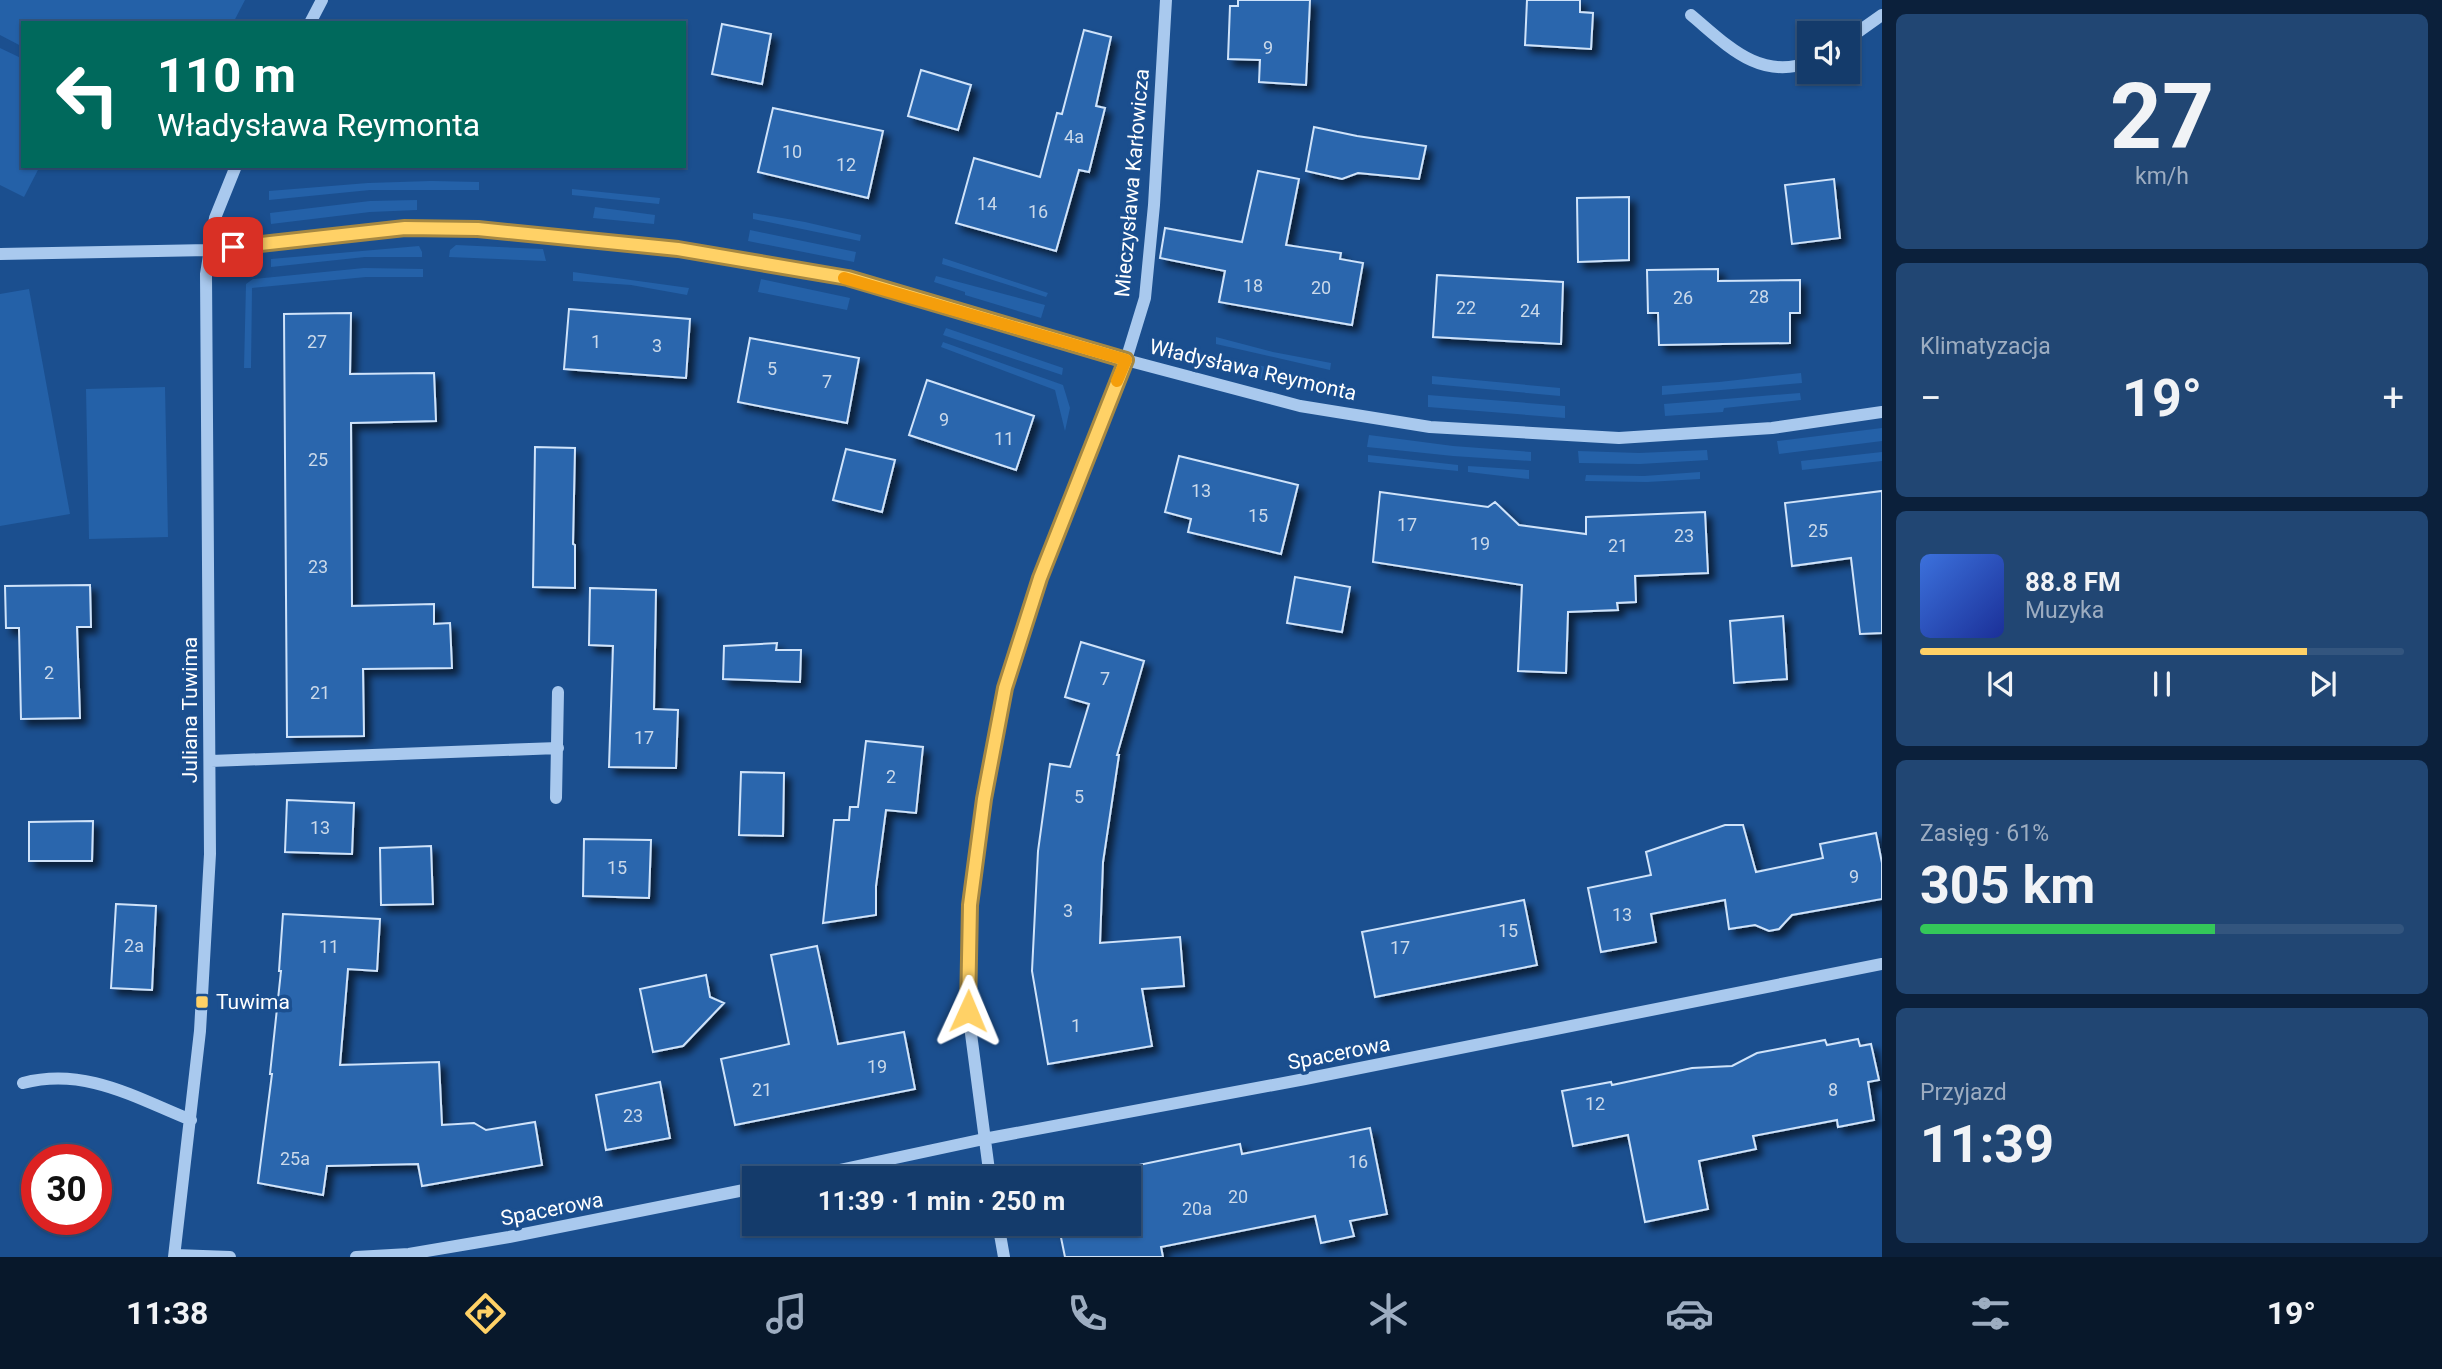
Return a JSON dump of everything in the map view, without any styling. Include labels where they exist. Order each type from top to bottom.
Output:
[{"type":"street","points":[[311,21],[322,0]]},
{"type":"street","name":"Mieczysława Karłowicza","points":[[988,1166],[968,1011],[970,905],[984,799],[1005,688],[1036,590],[1126,360],[1145,298],[1154,205],[1166,0]]},
{"type":"street","points":[[1691,15],[1741,56],[1770,68],[1797,66]]},
{"type":"street","points":[[1860,30],[1882,15]]},
{"type":"street","name":"Juliana Tuwima","points":[[174,1256],[200,1031],[206,936],[211,761],[206,274],[215,218],[235,168]]},
{"type":"street","name":"Władysława Reymonta","points":[[0,254],[209,250],[405,228],[478,229],[678,249],[848,278],[1126,360],[1300,405],[1430,427],[1619,438],[1772,428],[1882,412]]},
{"type":"street","points":[[556,799],[558,692]]},
{"type":"street","points":[[211,761],[558,748]]},
{"type":"street","name":"Spacerowa","points":[[858,1166],[984,1139],[1318,1077],[1882,964]]},
{"type":"street","points":[[23,1083],[45,1077],[91,1081],[191,1120]]},
{"type":"street","name":"Spacerowa","points":[[356,1257],[409,1254],[594,1222],[742,1191]]},
{"type":"street","points":[[1000,1236],[1004,1257]]},
{"type":"street","points":[[174,1256],[230,1257]]},
{"type":"shaded area","points":[[0,0],[245,0],[234,21],[21,21],[21,46],[0,35]]},
{"type":"shaded area","points":[[0,48],[21,58],[21,168],[39,168],[24,197],[0,185]]},
{"type":"shaded area","points":[[431,181],[479,182],[479,190],[370,190],[269,200],[269,191]]},
{"type":"shaded area","points":[[572,189],[660,198],[659,204],[572,195]]},
{"type":"shaded area","points":[[417,200],[417,210],[370,212],[271,224],[270,213],[370,201]]},
{"type":"shaded area","points":[[595,207],[655,215],[654,224],[593,218]]},
{"type":"shaded area","points":[[753,213],[861,235],[860,241],[753,219]]},
{"type":"shaded area","points":[[750,230],[856,252],[854,262],[748,241]]},
{"type":"shaded area","points":[[456,245],[543,249],[546,261],[449,257],[450,250]]},
{"type":"shaded area","points":[[419,246],[422,257],[365,257],[271,267],[271,259]]},
{"type":"shaded area","points":[[943,258],[1048,293],[1046,297],[942,264]]},
{"type":"shaded area","points":[[364,268],[423,269],[423,277],[366,277],[252,288],[251,368],[244,368],[246,284],[253,279]]},
{"type":"shaded area","points":[[573,272],[689,288],[687,295],[631,285],[573,281]]},
{"type":"shaded area","points":[[936,276],[1045,305],[1041,318],[965,295],[965,292],[934,282]]},
{"type":"shaded area","points":[[761,279],[850,298],[847,310],[758,292]]},
{"type":"shaded area","points":[[29,289],[70,514],[0,526],[0,294]]},
{"type":"shaded area","points":[[946,328],[1063,368],[1062,375],[943,335]]},
{"type":"shaded area","points":[[1216,337],[1331,363],[1330,370],[1216,344]]},
{"type":"shaded area","points":[[943,342],[1063,385],[1070,408],[1065,431],[1055,390],[941,347]]},
{"type":"shaded area","points":[[1205,353],[1333,382],[1331,395],[1204,366]]},
{"type":"shaded area","points":[[1801,373],[1802,383],[1662,395],[1662,386]]},
{"type":"shaded area","points":[[1432,376],[1560,388],[1560,396],[1432,384]]},
{"type":"shaded area","points":[[165,387],[168,537],[89,539],[86,389]]},
{"type":"shaded area","points":[[1800,393],[1801,400],[1724,408],[1723,412],[1665,416],[1664,404]]},
{"type":"shaded area","points":[[1428,395],[1565,406],[1565,418],[1428,407]]},
{"type":"shaded area","points":[[1882,428],[1882,441],[1779,454],[1777,441]]},
{"type":"shaded area","points":[[1369,435],[1453,446],[1531,452],[1531,461],[1367,447]]},
{"type":"shaded area","points":[[1707,450],[1708,460],[1640,464],[1579,463],[1578,451],[1639,453]]},
{"type":"shaded area","points":[[1882,452],[1882,461],[1802,470],[1801,461]]},
{"type":"shaded area","points":[[1368,455],[1458,465],[1458,471],[1368,462]]},
{"type":"shaded area","points":[[1468,466],[1529,470],[1529,479],[1468,472]]},
{"type":"shaded area","points":[[1700,472],[1700,479],[1585,481],[1586,475],[1644,476]]},
{"type":"building","points":[[1238,0],[1310,0],[1306,85],[1259,82],[1260,60],[1228,59],[1230,6],[1238,6]]},
{"type":"building","points":[[1527,0],[1580,0],[1580,12],[1593,13],[1591,49],[1525,45]]},
{"type":"building","points":[[722,24],[771,34],[762,84],[712,74]]},
{"type":"building","points":[[1084,30],[1111,37],[1096,106],[1105,108],[1089,172],[1079,170],[1056,251],[956,223],[974,158],[1040,177],[1057,113],[1062,114]]},
{"type":"building","points":[[921,70],[971,85],[958,130],[908,116]]},
{"type":"building","points":[[773,108],[883,131],[868,198],[758,172]]},
{"type":"building","points":[[1314,127],[1426,146],[1419,179],[1358,173],[1342,179],[1306,171]]},
{"type":"building","points":[[1258,171],[1299,179],[1286,245],[1341,253],[1340,259],[1363,263],[1352,325],[1219,302],[1225,271],[1160,258],[1165,228],[1242,242]]},
{"type":"building","points":[[1834,179],[1840,238],[1792,244],[1785,185]]},
{"type":"building","points":[[1629,197],[1629,260],[1578,262],[1577,198]]},
{"type":"building","points":[[1718,269],[1718,281],[1800,280],[1800,313],[1790,313],[1790,343],[1659,345],[1658,313],[1648,313],[1647,270]]},
{"type":"building","points":[[1437,275],[1563,282],[1561,344],[1433,337]]},
{"type":"building","points":[[569,309],[690,319],[686,378],[564,369]]},
{"type":"building","points":[[351,313],[350,374],[434,373],[436,421],[351,423],[352,606],[434,604],[434,624],[450,623],[452,668],[363,669],[364,736],[287,737],[284,314]]},
{"type":"building","points":[[750,338],[859,358],[847,423],[738,402]]},
{"type":"building","points":[[927,380],[1034,416],[1016,470],[909,435]]},
{"type":"building","points":[[535,447],[575,448],[575,588],[533,587]]},
{"type":"building","points":[[846,449],[895,460],[882,512],[833,500]]},
{"type":"building","points":[[1179,456],[1298,485],[1281,554],[1188,532],[1191,519],[1165,512]]},
{"type":"building","points":[[1882,491],[1882,633],[1860,634],[1851,558],[1792,566],[1785,503]]},
{"type":"building","points":[[1380,492],[1488,507],[1495,502],[1519,525],[1586,534],[1586,517],[1705,512],[1708,573],[1635,576],[1636,602],[1617,603],[1618,610],[1568,612],[1566,673],[1518,671],[1522,585],[1373,562]]},
{"type":"building","points":[[1295,577],[1350,587],[1342,632],[1287,623]]},
{"type":"building","points":[[90,585],[91,627],[77,627],[80,718],[21,719],[19,628],[6,628],[5,586]]},
{"type":"building","points":[[590,588],[656,590],[654,709],[678,710],[676,768],[609,767],[613,646],[589,645]]},
{"type":"building","points":[[1783,616],[1787,679],[1734,683],[1730,621]]},
{"type":"building","points":[[1081,642],[1144,661],[1117,755],[1103,862],[1100,943],[1180,937],[1184,986],[1142,989],[1152,1046],[1048,1064],[1032,971],[1038,851],[1050,764],[1070,767],[1089,704],[1065,697]]},
{"type":"building","points":[[777,643],[776,650],[801,650],[800,682],[723,679],[724,646]]},
{"type":"building","points":[[866,741],[923,747],[916,813],[886,810],[876,886],[876,915],[823,923],[834,820],[849,820],[850,807],[858,807]]},
{"type":"building","points":[[741,772],[784,773],[783,836],[739,835]]},
{"type":"building","points":[[287,800],[354,803],[352,854],[285,852]]},
{"type":"building","points":[[93,821],[92,861],[29,861],[29,822]]},
{"type":"building","points":[[1725,825],[1743,825],[1756,872],[1823,858],[1820,844],[1876,833],[1882,863],[1882,899],[1792,915],[1779,929],[1769,931],[1755,925],[1729,929],[1725,900],[1651,914],[1656,942],[1601,952],[1588,888],[1651,875],[1646,852]]},
{"type":"building","points":[[584,839],[651,840],[649,898],[583,896]]},
{"type":"building","points":[[431,846],[433,904],[381,905],[380,848]]},
{"type":"building","points":[[1524,900],[1537,965],[1375,997],[1362,932]]},
{"type":"building","points":[[116,904],[156,906],[152,990],[111,988]]},
{"type":"building","points":[[283,914],[380,919],[377,971],[348,969],[340,1065],[439,1062],[442,1125],[474,1123],[486,1130],[535,1122],[542,1165],[422,1186],[418,1164],[327,1166],[323,1195],[258,1183],[272,1074]]},
{"type":"building","points":[[817,946],[838,1044],[904,1032],[915,1089],[735,1125],[721,1059],[789,1044],[771,955]]},
{"type":"building","points":[[706,975],[710,997],[724,1003],[683,1046],[653,1052],[640,989]]},
{"type":"building","points":[[1858,1039],[1860,1046],[1871,1044],[1879,1080],[1868,1082],[1874,1120],[1838,1127],[1837,1120],[1753,1136],[1756,1149],[1699,1161],[1708,1209],[1645,1222],[1628,1135],[1573,1146],[1562,1091],[1611,1082],[1612,1085],[1692,1068],[1732,1066],[1757,1053],[1825,1040],[1827,1045]]},
{"type":"building","points":[[660,1082],[670,1138],[606,1150],[596,1095]]},
{"type":"building","points":[[1370,1128],[1387,1214],[1350,1221],[1354,1236],[1321,1243],[1315,1216],[1161,1247],[1163,1257],[1065,1257],[1061,1236],[1141,1236],[1141,1166],[1134,1166],[1240,1144],[1242,1154]]},
{"type":"slow traffic","points":[[844,278],[1126,360],[1117,381]]},
{"type":"place","name":"Tuwima","points":[[202,1002]]},
{"type":"route","points":[[233,247],[405,228],[478,229],[678,249],[848,278],[1126,360],[1040,578],[1005,688],[984,799],[970,905],[968,1011]]}]
